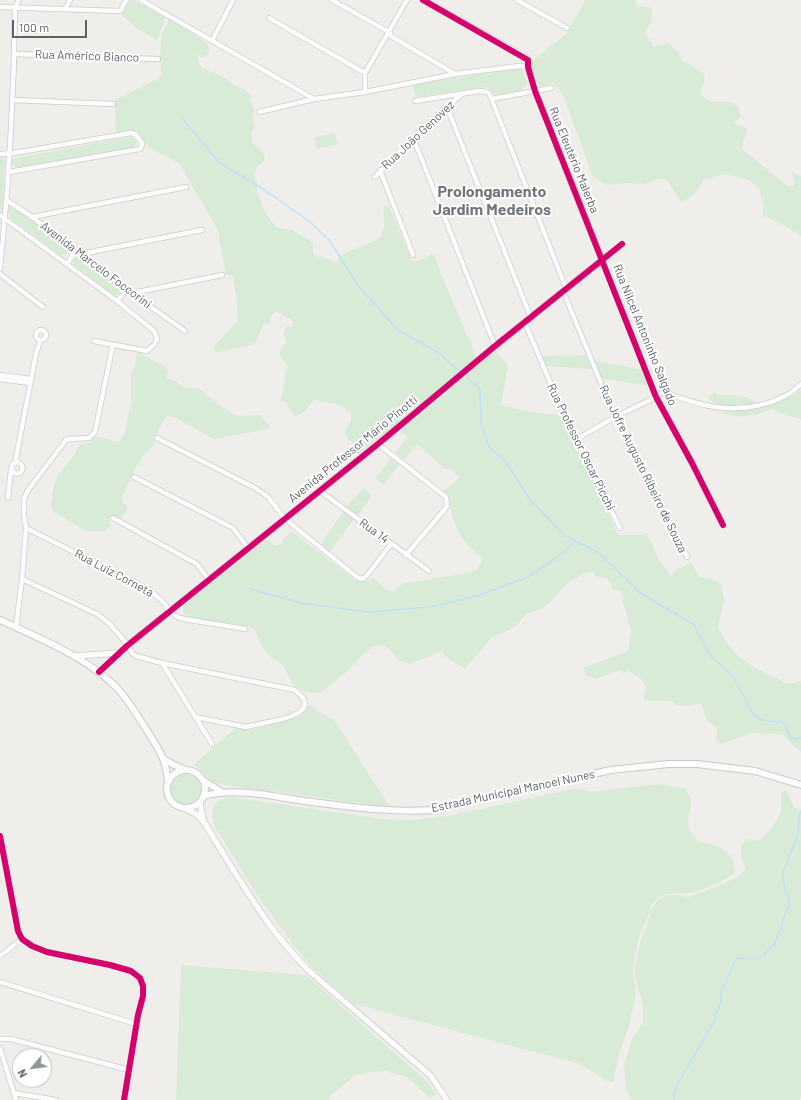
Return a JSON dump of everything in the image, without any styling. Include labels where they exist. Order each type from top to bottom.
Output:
[{"type":"main road","points":[[0,620],[74,656],[99,672],[114,685],[124,696],[164,759],[168,782]]},
{"type":"main road","points":[[164,759],[174,766],[186,769],[193,771],[200,775],[204,781],[206,789],[200,803],[194,807],[186,809],[172,803],[168,797],[166,789],[172,775],[178,771],[186,769]]},
{"type":"main road","name":"Estrada Municipal Manoel Nunes","points":[[204,796],[222,792],[260,794],[363,808],[412,811],[449,807],[611,770],[668,764],[697,764],[755,771],[801,785]]},
{"type":"main road","name":"Estrada Municipal Manoel Nunes","points":[[204,781],[222,792]]},
{"type":"street","points":[[0,269],[9,172],[15,54],[15,8],[19,0]]},
{"type":"street","points":[[65,9],[70,0]]},
{"type":"street","points":[[0,7],[118,11],[121,10],[126,0]]},
{"type":"street","points":[[141,0],[314,98]]},
{"type":"street","points":[[212,41],[234,0]]},
{"type":"street","points":[[332,0],[389,32],[391,36],[455,74]]},
{"type":"street","points":[[365,92],[365,73],[407,0]]},
{"type":"street","name":"Rua Eleutério Malerba","points":[[423,0],[527,58],[529,61],[528,67],[535,91],[602,260]]},
{"type":"street","points":[[517,0],[567,28]]},
{"type":"street","points":[[269,18],[365,73]]},
{"type":"street","name":"Rua Américo Bianco","points":[[15,54],[158,59]]},
{"type":"street","points":[[260,112],[314,98],[365,92],[455,74],[519,66],[528,67]]},
{"type":"street","points":[[416,102],[484,91],[488,92],[492,99],[551,88]]},
{"type":"street","name":"Rua João Genovez","points":[[375,177],[413,137],[462,94]]},
{"type":"street","name":"Rua Jofre Augusto Ribeiro de Souza","points":[[492,99],[615,417],[687,558]]},
{"type":"street","points":[[13,100],[113,104]]},
{"type":"street","points":[[447,107],[531,318]]},
{"type":"street","points":[[0,154],[10,154],[132,133],[135,134],[142,143],[140,149],[9,172]]},
{"type":"street","points":[[413,137],[495,346]]},
{"type":"street","points":[[380,170],[413,255]]},
{"type":"street","points":[[32,217],[186,187]]},
{"type":"street","name":"Avenida Marcelo Foccorini","points":[[6,200],[32,217],[127,290],[185,332]]},
{"type":"street","name":"Avenida Marcelo Foccorini","points":[[0,215],[117,301],[154,331],[157,339],[149,350],[141,350],[112,344]]},
{"type":"street","points":[[81,254],[202,230]]},
{"type":"street","name":"Avenida Professor Mário Pinotti","points":[[99,672],[128,645],[378,444],[495,346],[622,244]]},
{"type":"street","points":[[67,264],[76,250]]},
{"type":"street","name":"Rua Nilcel Antoninho Salgado","points":[[602,260],[656,397],[692,462],[723,525]]},
{"type":"street","points":[[0,274],[43,307]]},
{"type":"street","points":[[133,294],[222,275]]},
{"type":"street","points":[[117,301],[127,290]]},
{"type":"street","name":"Rua Professor Oscar Picchi","points":[[525,323],[576,440],[620,528]]},
{"type":"street","points":[[8,498],[12,468],[16,463],[40,340]]},
{"type":"street","points":[[16,628],[26,528],[24,524],[24,500],[28,490],[66,440],[89,438],[94,432],[112,344],[94,341]]},
{"type":"street","points":[[0,375],[31,381]]},
{"type":"street","points":[[0,379],[31,381]]},
{"type":"street","points":[[576,440],[615,417],[656,397],[662,392],[711,406],[736,408],[763,404],[783,396],[801,384]]},
{"type":"street","points":[[156,438],[256,488],[268,497],[285,519],[360,579],[364,578],[391,544]]},
{"type":"street","points":[[378,444],[444,494],[447,500],[447,506],[445,509],[406,555]]},
{"type":"street","points":[[10,484],[22,469],[21,465],[16,463]]},
{"type":"street","points":[[12,468],[14,473],[20,473]]},
{"type":"street","points":[[134,477],[233,528],[248,548]]},
{"type":"street","name":"Rua 14","points":[[320,491],[429,571]]},
{"type":"street","points":[[113,518],[197,564],[209,580]]},
{"type":"street","name":"Rua Luiz Corneta","points":[[26,528],[150,590],[165,604],[170,612],[177,617],[245,629]]},
{"type":"street","points":[[22,579],[97,614],[109,623],[136,656],[162,663],[295,690],[304,700],[302,710],[295,716],[246,728],[195,717]]},
{"type":"street","points":[[74,656],[119,653]]},
{"type":"street","points":[[162,663],[212,744]]},
{"type":"street","points":[[200,803],[204,822]]},
{"type":"street","points":[[186,809],[196,814],[204,822],[254,902],[291,952],[308,970],[431,1076],[447,1100]]},
{"type":"street","points":[[0,836],[18,931],[22,939],[32,946],[46,952],[110,965],[131,971],[140,978],[143,986],[143,996],[136,1024],[124,1100]]},
{"type":"street","points":[[0,956],[22,939]]},
{"type":"street","points":[[0,982],[136,1024]]},
{"type":"street","points":[[0,1039],[11,1039],[129,1070]]},
{"type":"street","points":[[0,1048],[16,1100]]},
{"type":"street","points":[[14,1093],[56,1100]]},
{"type":"green space","points":[[131,0],[134,0],[165,17],[157,40],[141,31],[121,15]]},
{"type":"green space","points":[[585,0],[636,0],[637,7],[641,6],[652,8],[652,20],[645,33],[653,47],[668,43],[679,53],[682,60],[705,74],[700,93],[708,100],[714,102],[729,102],[739,107],[740,117],[734,123],[748,129],[742,149],[789,187],[795,185],[792,171],[801,176],[801,236],[763,215],[760,190],[749,180],[727,174],[703,180],[695,194],[681,202],[667,180],[658,178],[645,184],[625,183],[607,185],[593,177],[563,95],[553,82],[544,86],[538,85],[532,75],[531,67],[533,61],[567,33]]},
{"type":"green space","points":[[170,17],[208,44],[209,51],[207,55],[200,57],[197,54],[202,68],[221,76],[245,90],[252,97],[250,101],[255,110],[253,116],[255,128],[251,131],[252,142],[265,155],[264,161],[256,168],[254,174],[257,183],[257,191],[263,208],[277,228],[292,230],[313,243],[313,253],[317,258],[322,256],[336,263],[344,254],[373,242],[382,234],[384,228],[384,206],[389,207],[412,262],[433,254],[467,336],[471,341],[476,358],[390,430],[357,455],[355,446],[346,436],[345,430],[351,421],[351,413],[347,409],[334,404],[314,400],[304,412],[295,417],[286,403],[280,401],[283,394],[287,367],[286,363],[281,359],[280,351],[287,342],[284,336],[285,330],[287,326],[292,328],[294,322],[277,311],[271,315],[270,323],[264,324],[255,343],[245,347],[216,352],[213,347],[238,321],[233,275],[226,275],[218,230],[179,163],[150,148],[136,132],[116,133],[115,100],[161,77],[160,56],[162,34]]},
{"type":"green space","points":[[519,69],[523,72],[528,82],[522,90],[513,93],[493,94],[489,88],[485,87],[416,97],[412,84]]},
{"type":"green space","points":[[335,133],[338,144],[317,149],[314,138]]},
{"type":"green space","points":[[131,137],[135,139],[136,142],[136,145],[133,148],[17,168],[12,164],[12,161],[15,158]]},
{"type":"green space","points":[[0,157],[4,158],[5,160],[2,208],[0,211]]},
{"type":"green space","points":[[12,206],[66,246],[68,250],[67,253],[61,255],[10,217],[8,212],[9,208]]},
{"type":"green space","points":[[78,256],[119,287],[120,292],[114,295],[74,265],[73,260]]},
{"type":"green space","points":[[495,351],[508,365],[501,405],[538,413],[561,414],[614,525],[614,529],[620,535],[643,535],[647,533],[659,560],[670,576],[676,570],[691,563],[699,576],[716,581],[722,586],[724,601],[718,627],[725,641],[738,656],[757,669],[786,683],[801,681],[801,752],[782,735],[776,734],[752,733],[721,744],[716,740],[717,728],[707,720],[701,704],[683,706],[677,705],[670,701],[644,701],[646,687],[642,680],[629,671],[623,673],[619,670],[596,679],[586,675],[583,668],[628,651],[631,629],[622,602],[623,598],[621,591],[612,589],[611,584],[606,578],[596,577],[594,571],[583,574],[568,583],[541,609],[526,614],[516,626],[492,637],[465,669],[446,657],[442,651],[410,664],[398,660],[390,649],[381,645],[374,646],[362,655],[352,667],[322,692],[311,693],[302,690],[292,683],[283,665],[272,658],[263,648],[253,628],[248,626],[193,619],[185,614],[183,611],[183,606],[268,539],[275,546],[282,544],[283,540],[291,531],[355,580],[366,581],[373,578],[389,591],[393,591],[402,584],[477,570],[483,558],[469,547],[456,527],[448,498],[443,491],[460,478],[451,469],[445,469],[417,444],[404,460],[395,452],[408,438],[400,432]]},
{"type":"green space","points":[[137,352],[165,366],[168,371],[167,378],[185,387],[199,389],[222,407],[237,416],[259,415],[270,426],[269,429],[214,439],[174,417],[167,416],[153,439],[155,443],[144,455],[135,469],[122,496],[123,502],[128,507],[123,516],[118,518],[111,515],[109,521],[111,526],[105,531],[86,531],[54,512],[51,504],[53,489],[58,475],[81,444],[87,443],[96,436],[119,442],[125,432],[131,403],[131,375],[135,366]]},
{"type":"green space","points":[[587,355],[596,361],[644,370],[650,386],[600,378],[592,369],[546,366],[542,356]]},
{"type":"green space","points":[[801,390],[801,420],[770,409],[759,414],[747,416],[723,414],[726,410],[723,405],[714,403],[707,398],[715,392],[718,395],[742,396],[764,406],[783,400]]},
{"type":"green space","points":[[393,457],[400,463],[384,485],[375,478]]},
{"type":"green space","points":[[364,488],[372,496],[357,516],[346,507]]},
{"type":"green space","points":[[343,512],[354,519],[329,553],[320,545]]},
{"type":"green space","points":[[311,705],[319,712],[334,720],[390,807],[225,785],[212,781],[194,764],[236,728],[251,730],[300,716],[305,712],[307,707]]},
{"type":"green space","points":[[186,774],[197,778],[201,789],[197,800],[186,804],[175,800],[171,789],[175,778]]},
{"type":"green space","points":[[659,784],[686,789],[691,799],[688,817],[689,830],[698,841],[712,844],[726,851],[732,859],[735,873],[724,880],[693,893],[670,893],[659,897],[651,905],[647,919],[640,933],[634,961],[633,975],[636,990],[634,1003],[628,1029],[619,1054],[613,1082],[607,1081],[580,1064],[354,1004],[312,967],[296,948],[260,899],[215,827],[212,815],[215,804],[218,801],[229,797],[383,819],[412,820],[448,816],[577,788],[591,792]]},
{"type":"green space","points":[[786,790],[794,807],[801,810],[801,1096],[799,1100],[631,1100],[626,1089],[624,1065],[632,1039],[643,1023],[643,1005],[635,977],[635,965],[640,943],[652,908],[658,900],[667,895],[680,895],[688,897],[712,889],[739,876],[746,869],[741,857],[741,845],[748,839],[759,841],[772,827],[780,814],[781,793]]},
{"type":"green space","points":[[181,965],[306,975],[425,1080],[437,1094],[430,1098],[407,1077],[385,1071],[371,1072],[354,1076],[331,1095],[328,1100],[176,1100]]},
{"type":"waterway","points":[[181,117],[220,163],[260,187],[309,221],[330,241],[359,287],[398,330],[439,353],[459,371]]},
{"type":"waterway","points":[[468,379],[480,389],[481,423],[489,447],[507,463],[530,500],[565,536],[598,552],[640,593],[693,624],[710,655],[732,675],[754,715],[763,720],[781,721],[784,723],[791,738],[801,738]]},
{"type":"waterway","points":[[251,589],[300,603],[369,612],[430,607],[477,596],[526,578],[555,559],[575,542]]},
{"type":"waterway","points":[[674,1100],[674,1094],[678,1083],[715,1020],[715,1015],[721,1001],[721,992],[735,961],[739,958],[757,959],[765,955],[767,951],[775,944],[777,935],[780,932],[789,906],[789,897],[785,891],[783,873],[797,836],[801,810]]},
{"type":"cycle path","points":[[423,0],[528,60],[528,67],[535,91],[656,397],[692,463],[723,525]]},
{"type":"cycle path","points":[[99,672],[128,645],[378,444],[495,346],[622,244]]},
{"type":"cycle path","points":[[0,836],[18,931],[22,939],[32,946],[47,952],[110,965],[131,971],[140,978],[143,986],[143,996],[138,1015],[124,1100]]},
{"type":"district","name":"Prolongamento Jardim Medeiros","points":[[492,201]]}]
